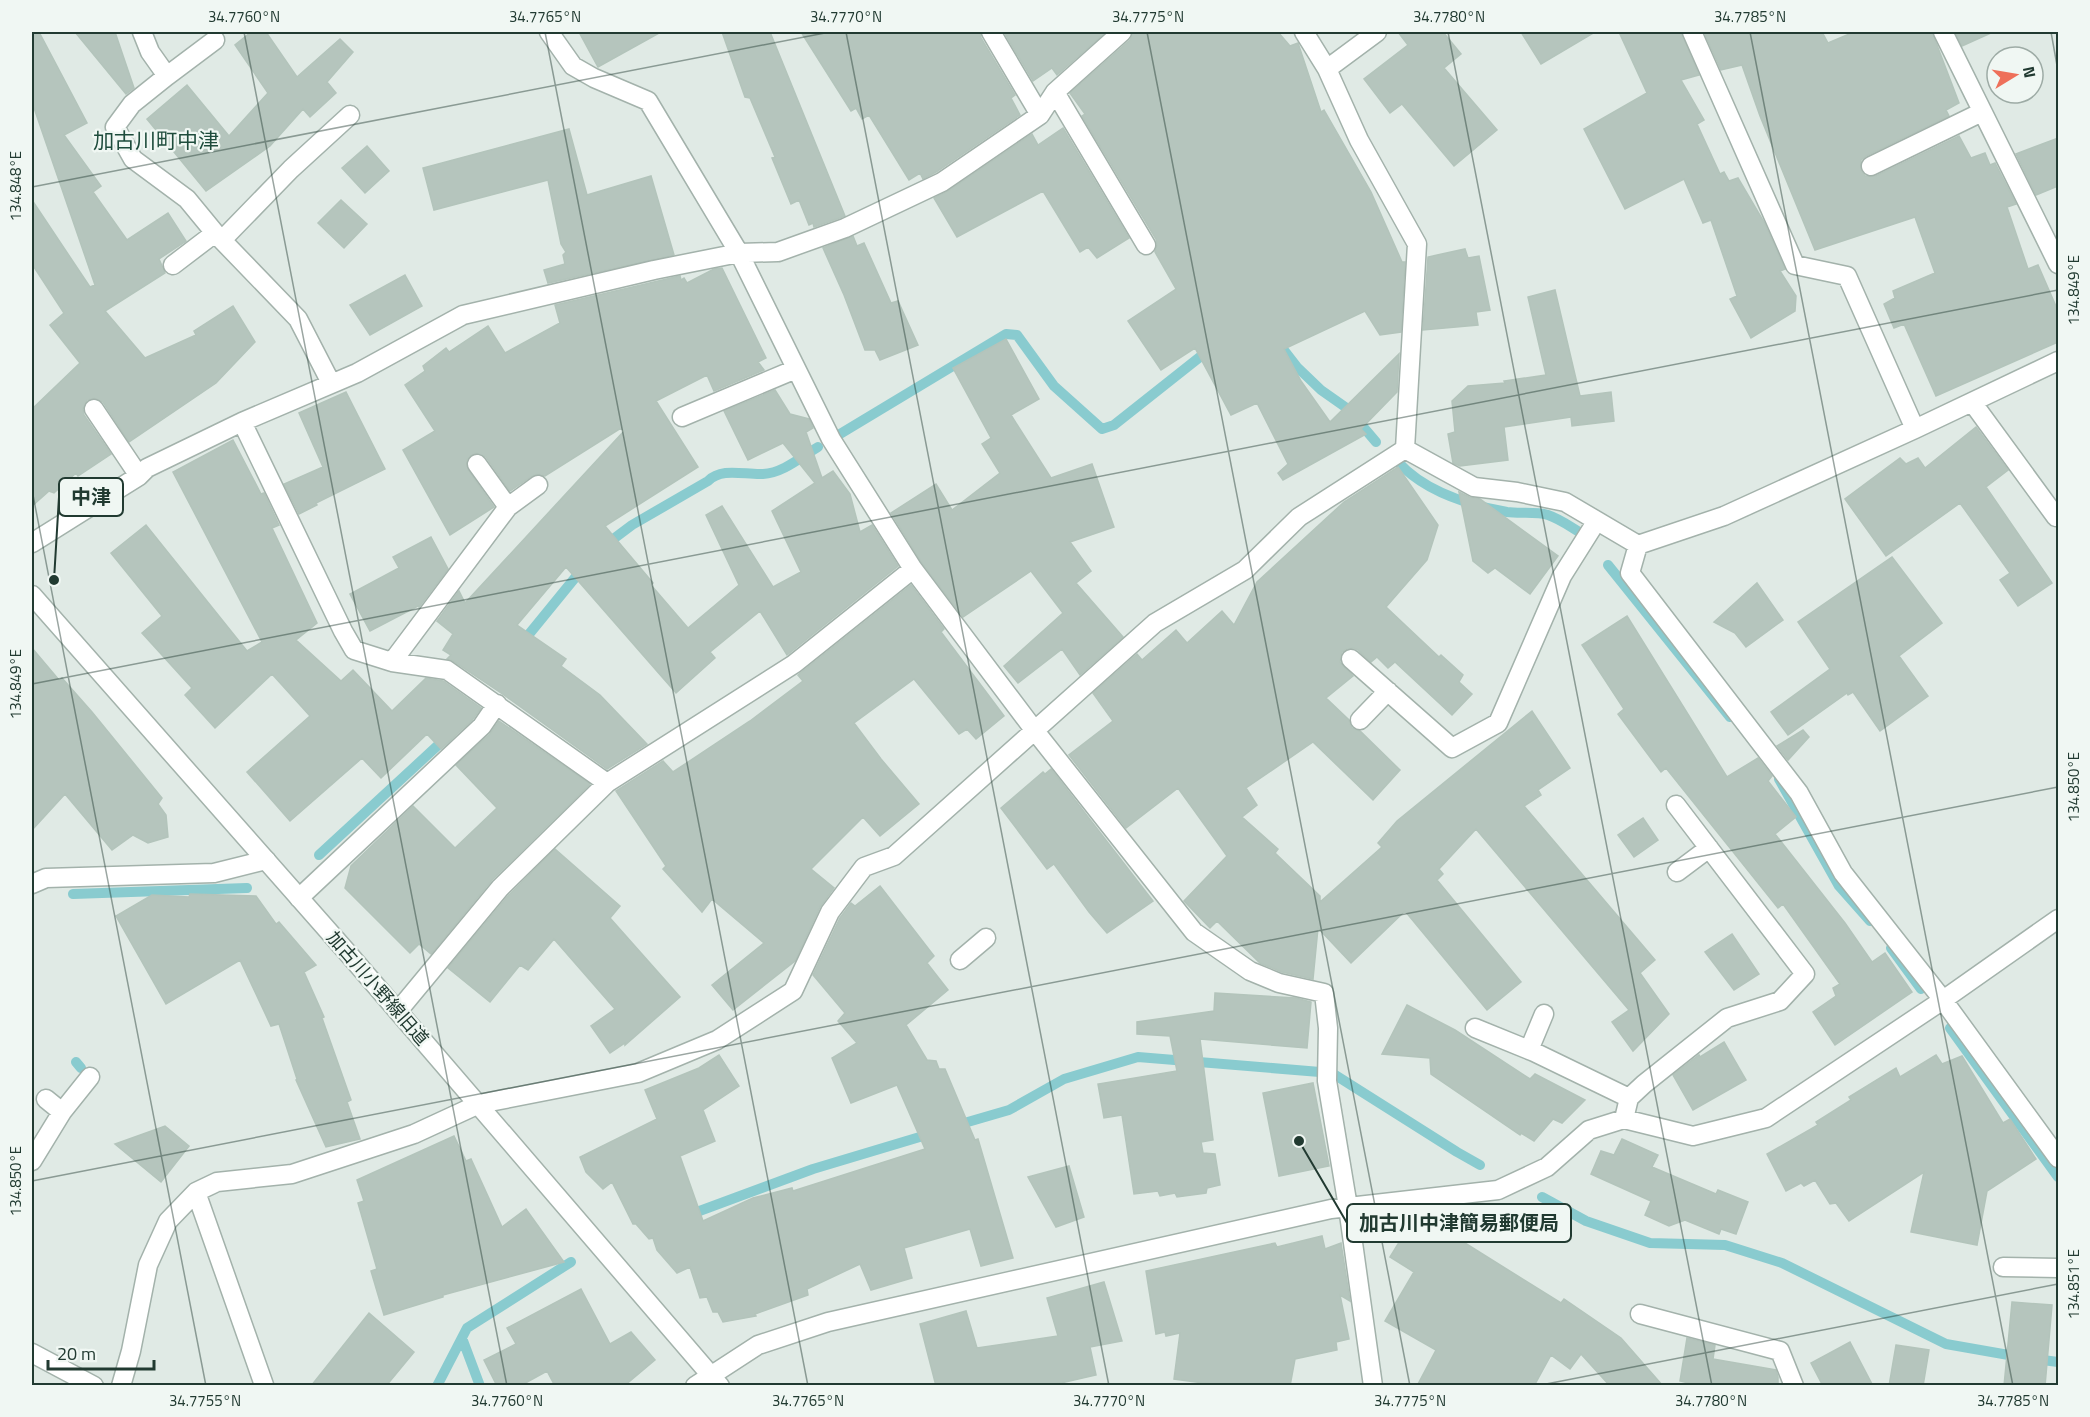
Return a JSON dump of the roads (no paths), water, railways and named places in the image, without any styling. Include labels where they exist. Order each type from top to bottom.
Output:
[{"type":"street","points":[[142,32],[150,52],[167,75]]},
{"type":"street","points":[[549,32],[573,66],[594,78],[648,101],[739,253],[831,439],[913,569],[1035,731],[1194,932],[1250,971],[1279,983],[1324,993],[1328,1028],[1326,1072],[1373,1386]]},
{"type":"street","points":[[991,32],[1040,115]]},
{"type":"street","points":[[32,543],[147,468],[242,422],[357,373],[463,315],[654,270],[739,253],[778,252],[845,228],[942,182],[1040,115],[1055,92],[1122,32]]},
{"type":"street","points":[[1305,32],[1327,69],[1359,140],[1417,244],[1405,449]]},
{"type":"street","points":[[1327,69],[1377,32]]},
{"type":"street","points":[[1692,32],[1795,265],[1847,276],[1915,429]]},
{"type":"street","points":[[1943,32],[2058,264]]},
{"type":"street","points":[[215,40],[132,104],[115,127],[133,159],[187,199],[298,319],[331,384]]},
{"type":"street","points":[[1055,92],[1146,244]]},
{"type":"street","points":[[1871,166],[1982,112]]},
{"type":"street","points":[[173,265],[219,236],[350,114]]},
{"type":"street","points":[[1405,449],[1474,487],[1517,492],[1565,502],[1638,546],[1724,516],[2058,361]]},
{"type":"street","points":[[682,417],[796,369]]},
{"type":"street","points":[[1972,402],[2056,517]]},
{"type":"street","points":[[94,409],[138,476]]},
{"type":"street","points":[[242,422],[354,650],[392,662],[447,670],[607,783]]},
{"type":"street","points":[[121,1386],[131,1351],[148,1265],[168,1221],[196,1192],[217,1182],[292,1174],[414,1134],[479,1104],[638,1072],[717,1040],[793,991],[830,912],[864,867],[894,856],[1155,624],[1245,570],[1299,518],[1405,449]]},
{"type":"street","points":[[477,464],[508,507]]},
{"type":"street","points":[[392,662],[508,507],[538,486]]},
{"type":"street","points":[[1351,659],[1452,748],[1498,723],[1562,576],[1596,522]]},
{"type":"street","points":[[1638,546],[1630,573],[1799,793],[1843,873],[1943,1000],[2058,1158]]},
{"type":"street","points":[[398,1011],[500,888],[607,783],[794,664],[913,569]]},
{"type":"street","name":"加古川小野線旧道","points":[[32,595],[479,1104],[715,1380]]},
{"type":"street","points":[[1360,720],[1388,692]]},
{"type":"street","points":[[299,898],[482,726],[497,704]]},
{"type":"street","points":[[1624,1119],[1629,1098],[1728,1018],[1780,1001],[1805,974],[1676,805]]},
{"type":"street","points":[[1677,872],[1709,848]]},
{"type":"street","points":[[32,884],[46,878],[214,873],[266,860]]},
{"type":"street","points":[[695,1386],[715,1380],[758,1345],[828,1322],[1319,1212],[1498,1190],[1547,1167],[1588,1130],[1624,1119],[1693,1136],[1766,1118],[1943,1000],[2058,919]]},
{"type":"street","points":[[960,960],[986,938]]},
{"type":"street","points":[[1529,1050],[1544,1014]]},
{"type":"street","points":[[1475,1028],[1529,1050],[1629,1098]]},
{"type":"street","points":[[32,1161],[62,1112],[90,1077]]},
{"type":"street","points":[[46,1099],[62,1112]]},
{"type":"street","points":[[196,1192],[264,1385]]},
{"type":"street","points":[[2003,1267],[2058,1268]]},
{"type":"street","points":[[1640,1314],[1780,1351],[1794,1386]]},
{"type":"street","points":[[32,1353],[94,1386]]},
{"type":"waterway","points":[[840,434],[1006,334],[1017,335],[1054,386],[1102,429],[1114,425],[1210,349]]},
{"type":"waterway","points":[[1280,345],[1297,367],[1321,390],[1348,409],[1376,442]]},
{"type":"waterway","points":[[604,546],[632,525],[720,474],[763,474],[778,471],[818,447]]},
{"type":"waterway","points":[[1398,462],[1421,481],[1448,496],[1507,512],[1548,515],[1581,533]]},
{"type":"waterway","points":[[1608,565],[1730,717]]},
{"type":"waterway","points":[[521,644],[583,568]]},
{"type":"waterway","points":[[319,855],[448,736]]},
{"type":"waterway","points":[[1779,779],[1839,886],[1870,921]]},
{"type":"waterway","points":[[73,894],[247,888]]},
{"type":"waterway","points":[[1891,948],[1921,989]]},
{"type":"waterway","points":[[1950,1028],[2058,1177]]},
{"type":"waterway","points":[[954,1126],[1009,1110],[1064,1079],[1138,1057],[1332,1073],[1480,1165]]},
{"type":"waterway","points":[[76,1062],[81,1068]]},
{"type":"waterway","points":[[686,1216],[813,1169],[933,1133]]},
{"type":"waterway","points":[[1542,1197],[1586,1221],[1650,1243],[1725,1245],[1782,1263],[1946,1344],[2020,1357]]},
{"type":"waterway","points":[[437,1386],[467,1328],[571,1262]]},
{"type":"waterway","points":[[462,1338],[480,1386]]},
{"type":"waterway","points":[[2035,1359],[2058,1362]]},
{"type":"place","name":"中津","points":[[54,580]]},
{"type":"place","name":"加古川中津簡易郵便局","points":[[1299,1141]]},
{"type":"district","name":"加古川町中津","points":[[156,140]]}]
